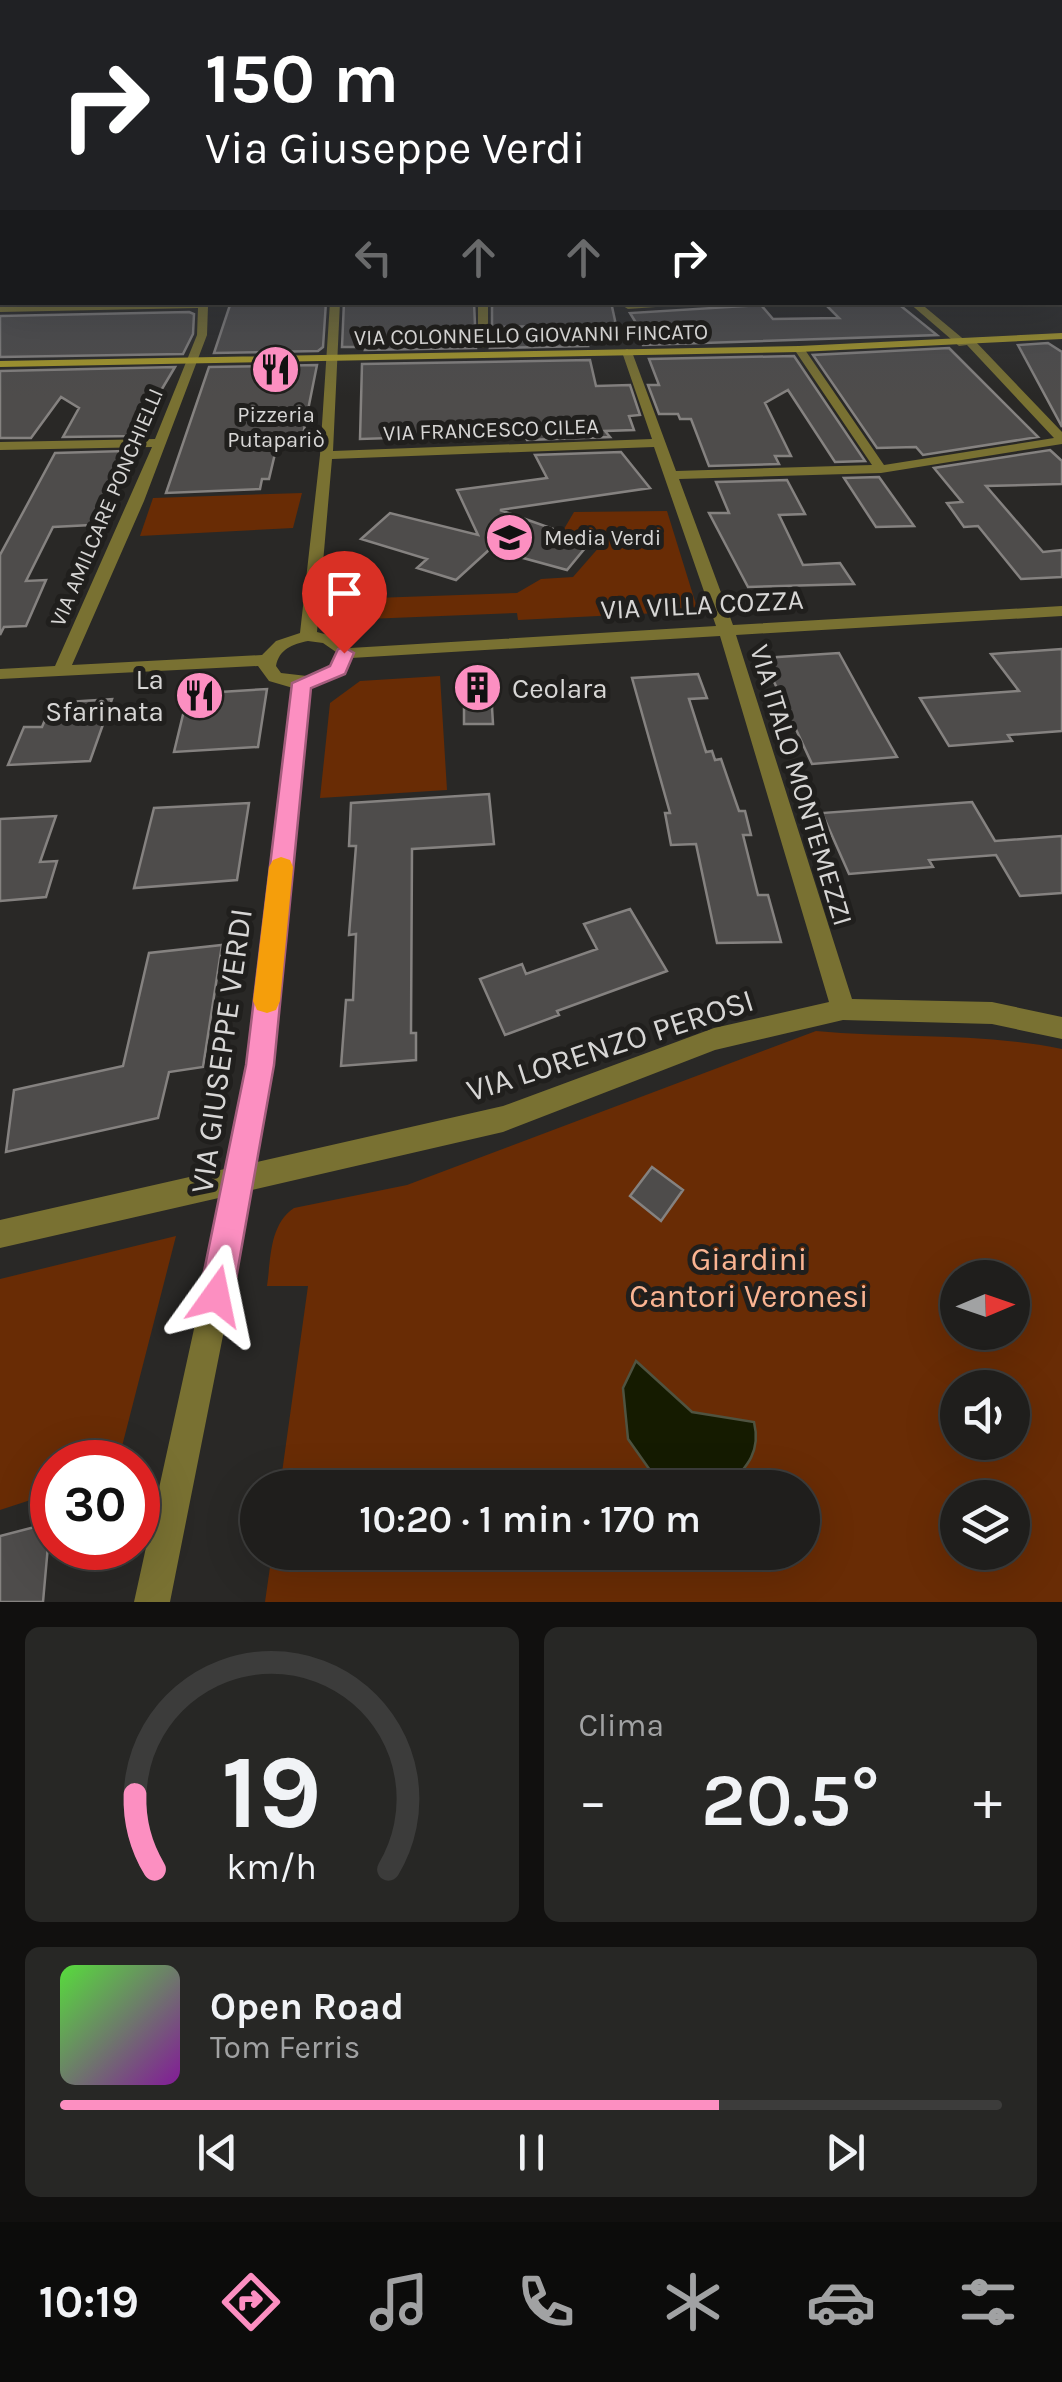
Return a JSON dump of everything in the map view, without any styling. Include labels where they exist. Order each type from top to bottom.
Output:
[{"type":"main road","name":"VIA COLONNELLO GIOVANNI FINCATO","points":[[0,364],[799,349],[967,344],[1062,336]]},
{"type":"street","points":[[0,309],[164,305]]},
{"type":"street","name":"VIA AMILCARE PONCHIELLI","points":[[62,671],[160,443],[202,335],[205,305]]},
{"type":"street","points":[[308,636],[326,455],[335,305]]},
{"type":"street","points":[[483,305],[483,355]]},
{"type":"street","name":"VIA ITALO MONTEMEZZI","points":[[627,305],[631,352],[658,443],[674,475],[726,630],[843,1009]]},
{"type":"street","points":[[916,305],[967,344],[1062,440]]},
{"type":"street","name":"VIA COLONNELLO GIOVANNI FINCATO","points":[[482,334],[632,332]]},
{"type":"street","points":[[799,349],[881,469]]},
{"type":"street","points":[[674,475],[881,469],[1062,440]]},
{"type":"street","points":[[0,446],[160,443]]},
{"type":"street","name":"VIA FRANCESCO CILEA","points":[[326,455],[658,443]]},
{"type":"street","name":"VIA VILLA COZZA","points":[[344,653],[1062,611]]},
{"type":"street","points":[[0,674],[268,660],[278,647],[308,636],[332,640],[344,653],[338,670],[302,683],[275,677],[268,660]]},
{"type":"street","name":"VIA GIUSEPPE VERDI","points":[[152,1602],[241,1176],[260,1065],[302,683]]},
{"type":"street","name":"VIA LORENZO PEROSI","points":[[0,1234],[503,1119],[714,1039],[843,1009],[992,1013],[1062,1028]]},
{"type":"green space","points":[[302,493],[293,528],[140,536],[153,498]]},
{"type":"green space","points":[[667,511],[698,611],[518,620],[517,613],[342,620],[345,599],[517,593],[541,579],[573,577],[601,545],[561,534],[574,512]]},
{"type":"green space","points":[[440,676],[447,790],[320,798],[330,703],[360,681]]},
{"type":"green space","name":"Giardini Cantori Veronesi","points":[[816,1031],[1001,1040],[1062,1049],[1062,1602],[265,1602],[270,1570],[820,1570],[820,1470],[282,1470],[308,1286],[267,1286],[276,1233],[294,1208],[407,1185]]},
{"type":"green space","points":[[176,1236],[124,1440],[30,1440],[30,1500],[0,1510],[0,1279]]},
{"type":"shaded area","points":[[636,1361],[692,1412],[754,1422],[756,1441],[751,1457],[742,1470],[650,1470],[628,1439],[623,1388]]},
{"type":"building","points":[[230,305],[326,305],[323,347],[318,351],[214,353]]},
{"type":"building","points":[[344,305],[474,305],[476,348],[342,347]]},
{"type":"building","points":[[492,305],[612,305],[616,325],[492,327]]},
{"type":"building","points":[[761,305],[773,319],[839,318],[826,305],[900,305],[937,335],[643,345],[641,331],[630,313]]},
{"type":"building","points":[[194,314],[193,334],[183,354],[0,357],[0,316]]},
{"type":"building","points":[[586,339],[588,346],[490,348],[492,341]]},
{"type":"building","points":[[1048,343],[1062,352],[1062,427],[1018,345]]},
{"type":"building","points":[[949,348],[1038,437],[923,455],[916,447],[877,448],[813,355]]},
{"type":"building","points":[[794,356],[865,461],[835,462],[788,390],[765,403],[791,456],[775,456],[779,464],[709,466],[691,419],[659,414],[648,385],[659,385],[649,359]]},
{"type":"building","points":[[590,360],[596,386],[630,385],[640,415],[629,416],[634,430],[605,431],[610,437],[527,440],[524,434],[360,439],[362,364]]},
{"type":"building","points":[[317,365],[302,440],[278,441],[269,479],[262,479],[260,489],[166,493],[209,367]]},
{"type":"building","points":[[175,367],[134,436],[63,437],[79,408],[61,397],[31,438],[0,438],[0,371]]},
{"type":"building","points":[[1050,450],[1062,461],[1062,484],[986,486],[1043,552],[1062,550],[1062,577],[1021,579],[978,526],[964,527],[947,503],[962,502],[934,468]]},
{"type":"building","points":[[124,451],[121,456],[126,456],[91,525],[53,527],[26,581],[46,580],[26,626],[4,627],[0,635],[0,555],[55,453]]},
{"type":"building","points":[[621,452],[650,488],[500,510],[590,542],[567,570],[490,549],[456,580],[417,568],[427,559],[361,539],[390,513],[478,535],[457,490],[547,478],[535,455]]},
{"type":"building","points":[[879,477],[914,526],[876,527],[844,478]]},
{"type":"building","points":[[787,480],[805,514],[779,515],[803,565],[840,563],[854,584],[748,587],[709,513],[729,513],[716,482]]},
{"type":"building","points":[[1062,649],[1062,731],[1008,735],[1012,741],[949,746],[920,698],[1019,691],[991,654]]},
{"type":"building","points":[[839,653],[897,757],[812,764],[763,658]]},
{"type":"building","name":"Ceolara","points":[[490,674],[493,724],[464,724],[464,675]]},
{"type":"building","points":[[698,674],[707,698],[689,699],[706,752],[712,751],[715,760],[721,759],[739,811],[745,811],[751,835],[743,835],[758,895],[768,895],[781,942],[717,943],[696,844],[671,845],[665,813],[670,813],[632,678]]},
{"type":"building","points":[[267,689],[258,747],[174,752],[188,694]]},
{"type":"building","points":[[112,699],[90,761],[8,765],[24,727],[42,727],[52,703]]},
{"type":"building","points":[[489,794],[494,844],[412,849],[411,1033],[416,1033],[416,1060],[341,1066],[346,1000],[353,1000],[356,934],[349,935],[356,846],[349,846],[351,803]]},
{"type":"building","points":[[972,802],[995,841],[1062,836],[1062,893],[1020,896],[996,855],[929,860],[933,867],[849,874],[822,813]]},
{"type":"building","points":[[249,803],[237,880],[134,888],[154,808]]},
{"type":"building","points":[[56,816],[40,862],[57,861],[46,897],[0,901],[0,819]]},
{"type":"building","points":[[630,909],[667,971],[557,1011],[559,1015],[505,1035],[480,979],[522,964],[526,974],[597,949],[584,924]]},
{"type":"building","points":[[222,945],[203,1067],[169,1072],[158,1118],[6,1152],[14,1090],[123,1066],[149,953]]},
{"type":"building","points":[[652,1167],[683,1190],[661,1221],[630,1196]]},
{"type":"building","points":[[30,1528],[30,1570],[46,1570],[43,1602],[0,1602],[0,1536]]},
{"type":"slow traffic","points":[[267,1001],[281,867]]},
{"type":"place","name":"Pizzeria Putapariò","points":[[276,370]]},
{"type":"place","name":"Media Verdi","points":[[509,537]]},
{"type":"place","name":"Ceolara","points":[[477,688]]},
{"type":"place","name":"La Sfarinata","points":[[199,695]]},
{"type":"route","points":[[216,1296],[260,1065],[302,683],[338,670],[344,653]]}]
